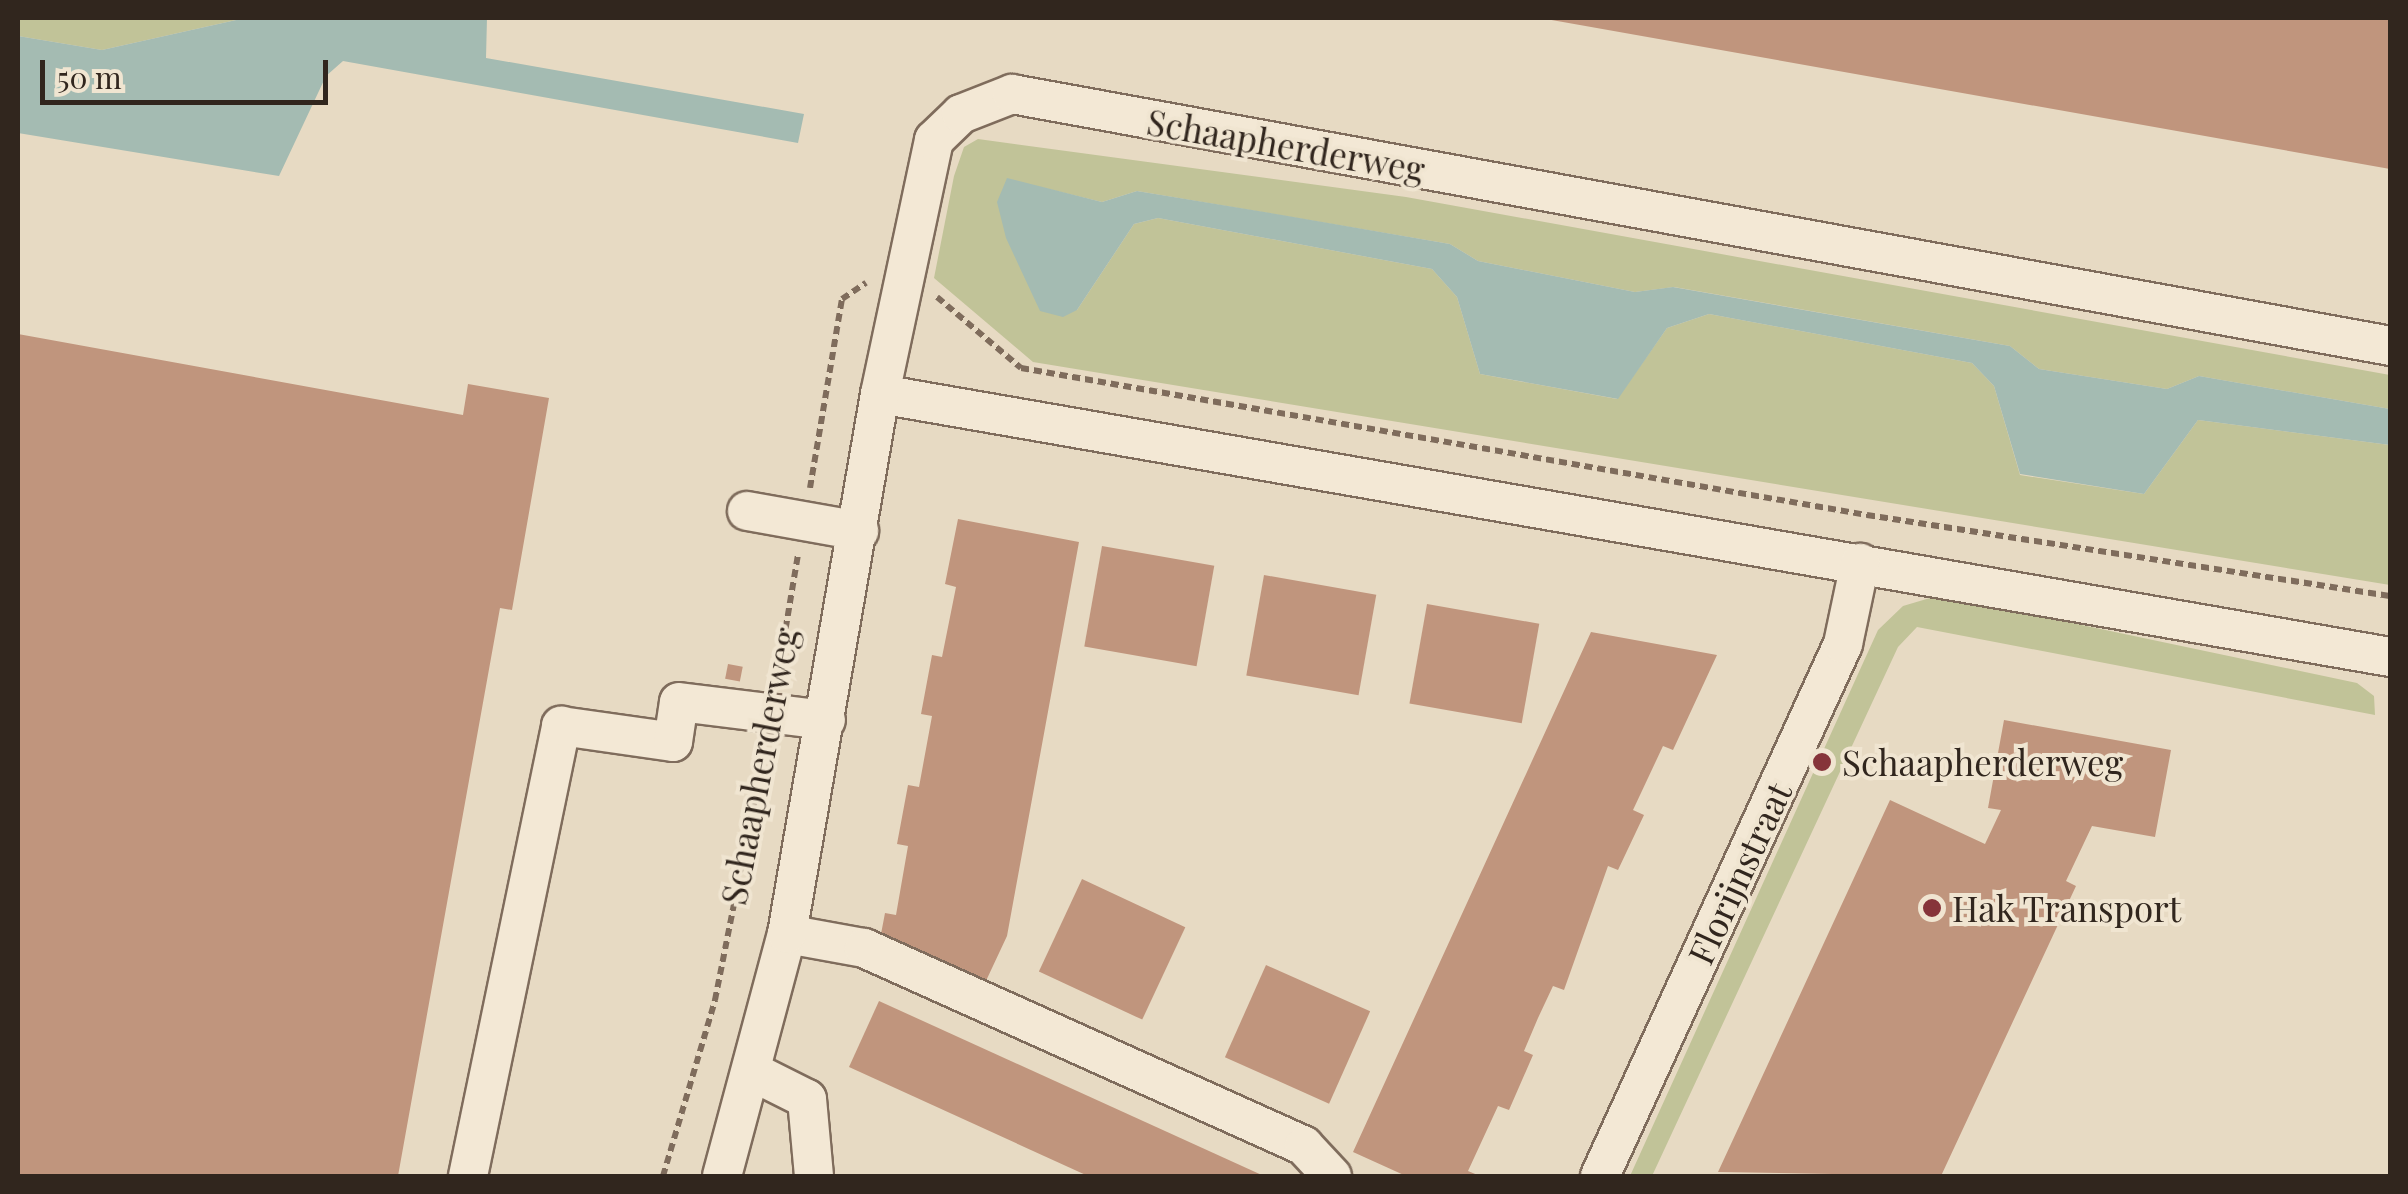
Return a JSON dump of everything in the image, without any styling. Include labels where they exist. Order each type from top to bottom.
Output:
[{"type":"street","name":"Schaapherderweg","points":[[722,1176],[755,1073],[787,934],[880,394],[934,140],[961,114],[1012,94],[2390,346]]},
{"type":"street","points":[[880,394],[2390,657]]},
{"type":"street","points":[[747,511],[859,531]]},
{"type":"street","name":"Florijnstraat","points":[[1600,1176],[1843,644],[1860,563]]},
{"type":"street","points":[[468,1176],[561,726],[673,742],[679,702],[826,720]]},
{"type":"street","points":[[787,934],[864,948],[1304,1146],[1332,1176]]},
{"type":"street","points":[[755,1073],[806,1099],[814,1176]]},
{"type":"path","name":"Schaapherderweg","points":[[664,1176],[714,1000],[772,713],[842,300],[865,283],[902,289],[951,305],[1020,368],[1848,512],[2390,596]]},
{"type":"green space","points":[[18,18],[245,18],[102,50],[18,36]]},
{"type":"green space","points":[[978,139],[1406,197],[2390,375],[2390,409],[2199,376],[2167,389],[2039,369],[2010,346],[1674,287],[1635,292],[1478,261],[1450,244],[1137,191],[1102,202],[1007,179],[1077,310],[1134,224],[1158,218],[1432,269],[1457,297],[1480,374],[1617,399],[1667,328],[1709,314],[1972,363],[1994,386],[2020,475],[2144,494],[2198,420],[2390,445],[2390,585],[1033,362],[934,278],[954,176],[964,147]]},
{"type":"green space","points":[[1940,595],[2357,683],[2374,696],[2375,715],[1917,627],[1898,647],[1652,1176],[1630,1176],[1878,630],[1903,606]]},
{"type":"shaded area","points":[[245,18],[487,18],[486,58],[804,114],[798,143],[343,61],[326,76],[279,176],[18,133],[18,36],[102,50]]},
{"type":"shaded area","points":[[1007,178],[1102,202],[1137,191],[1282,215],[1450,244],[1478,261],[1635,292],[1673,287],[2010,346],[2039,369],[2167,389],[2199,376],[2390,409],[2390,445],[2198,420],[2144,494],[2020,474],[1994,386],[1972,363],[1709,314],[1667,328],[1618,399],[1480,374],[1457,297],[1432,269],[1158,218],[1134,224],[1077,310],[1063,317],[1040,311],[1006,238],[997,202]]},
{"type":"building","points":[[2390,18],[2390,169],[1546,19]]},
{"type":"building","points":[[18,334],[463,415],[468,384],[549,398],[512,610],[500,608],[398,1176],[18,1176]]},
{"type":"building","points":[[958,519],[1079,542],[1007,936],[985,983],[881,934],[885,913],[896,915],[908,846],[897,844],[908,785],[919,787],[932,716],[921,714],[932,655],[942,657],[956,587],[945,584]]},
{"type":"building","points":[[1102,546],[1214,566],[1197,666],[1084,646]]},
{"type":"building","points":[[1264,575],[1376,595],[1359,695],[1246,675]]},
{"type":"building","points":[[1427,604],[1539,624],[1522,723],[1409,703]]},
{"type":"building","points":[[1591,632],[1717,655],[1673,750],[1663,746],[1633,810],[1644,815],[1618,870],[1608,866],[1564,990],[1553,986],[1538,1018],[1524,1051],[1533,1055],[1509,1110],[1498,1106],[1468,1171],[1480,1176],[1406,1176],[1353,1152]]},
{"type":"building","points":[[728,664],[743,667],[740,682],[725,679]]},
{"type":"building","points":[[2004,720],[2171,750],[2155,837],[2092,826],[2066,881],[2076,886],[1941,1176],[1718,1172],[1890,800],[1985,844],[2001,810],[1988,808]]},
{"type":"building","points":[[1082,879],[1185,927],[1142,1020],[1039,971]]},
{"type":"building","points":[[1266,965],[1370,1011],[1329,1104],[1225,1057]]},
{"type":"building","points":[[879,1001],[1264,1176],[1088,1176],[849,1067]]},
{"type":"place","name":"Schaapherderweg","points":[[1822,762]]},
{"type":"place","name":"Hak Transport","points":[[1932,908]]}]
